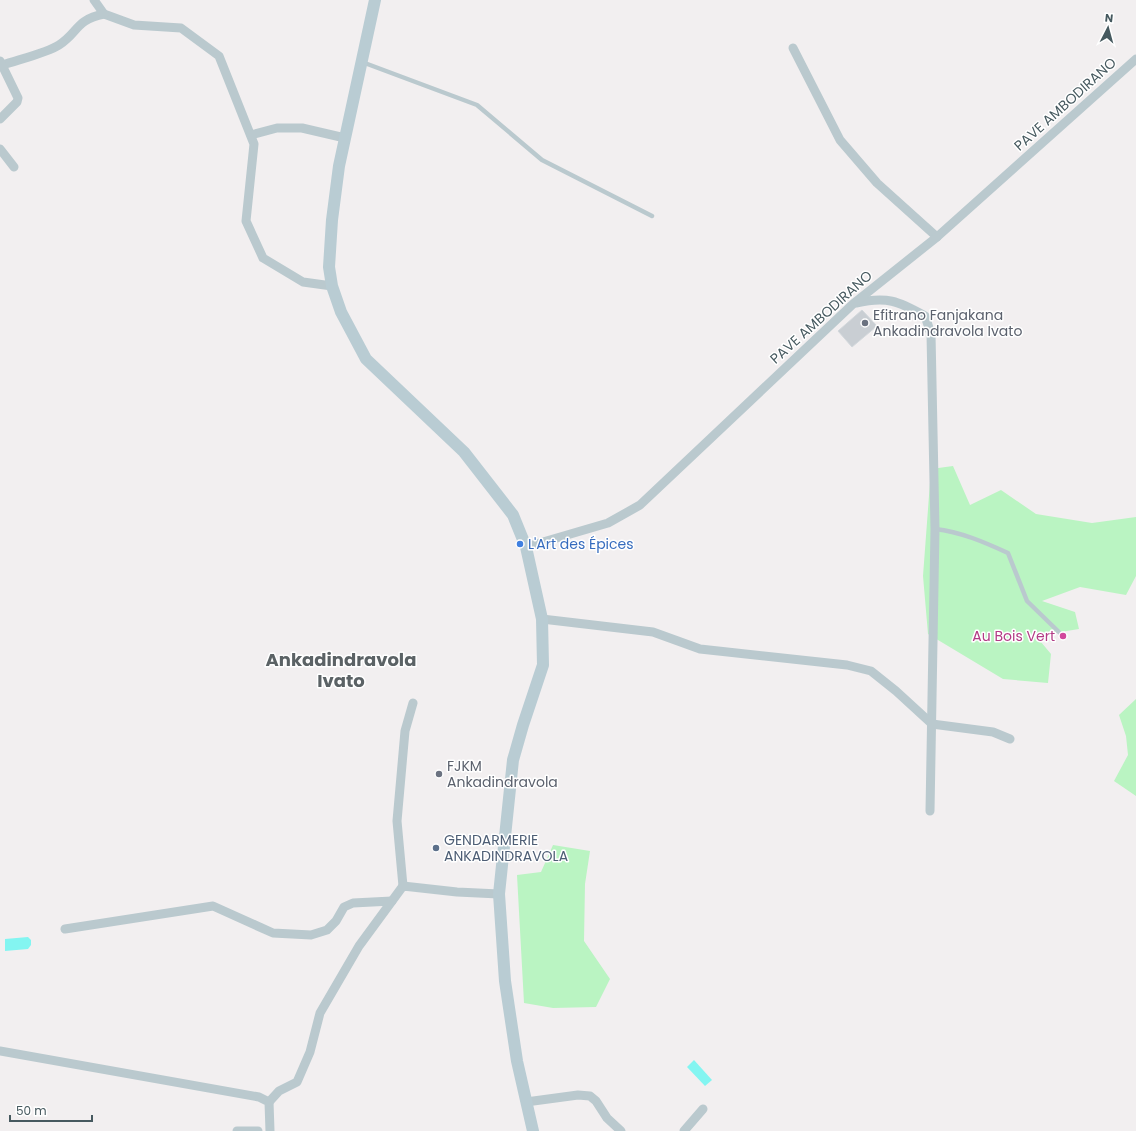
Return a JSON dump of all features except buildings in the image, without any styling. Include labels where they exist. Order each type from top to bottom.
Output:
[{"type":"street","points":[[94,0],[104,14]]},
{"type":"street","points":[[375,0],[345,138],[332,220],[329,267],[332,286],[342,312],[366,359],[464,452],[513,515],[526,546],[542,619],[543,664],[513,760],[499,894],[505,981],[517,1061],[533,1131]]},
{"type":"street","points":[[0,119],[17,102],[18,98],[2,63],[59,46],[82,22],[94,16],[104,14],[134,25],[181,28],[219,56],[254,144],[246,221],[263,258],[303,282],[332,286]]},
{"type":"street","points":[[792,48],[840,140],[877,183],[938,237]]},
{"type":"street","name":"PAVE AMBODIRANO","points":[[526,546],[608,523],[640,505],[852,304],[938,237],[1136,59]]},
{"type":"street","points":[[250,135],[277,128],[302,128],[345,138]]},
{"type":"street","points":[[0,149],[14,167]]},
{"type":"street","points":[[852,304],[876,298],[901,303],[925,316],[931,334],[936,529],[930,811]]},
{"type":"street","points":[[542,619],[653,632],[700,650],[847,665],[871,672],[896,691],[932,724],[993,732],[1010,739]]},
{"type":"street","points":[[270,1131],[269,1102],[279,1091],[297,1082],[310,1052],[320,1013],[359,946],[403,886],[397,821],[405,731],[413,703]]},
{"type":"street","points":[[403,886],[457,892],[499,894]]},
{"type":"street","points":[[65,929],[213,906],[273,933],[311,934],[327,930],[336,921],[344,907],[353,903],[392,901]]},
{"type":"street","points":[[0,1051],[198,1085],[259,1097],[269,1102]]},
{"type":"street","points":[[526,1102],[578,1095],[590,1096],[596,1101],[607,1118],[621,1131]]},
{"type":"street","points":[[684,1131],[703,1109]]},
{"type":"street","points":[[237,1131],[258,1131]]},
{"type":"lane","points":[[362,62],[477,105],[542,160],[652,216]]},
{"type":"lane","points":[[936,529],[950,530],[970,536],[1008,553],[1027,601],[1063,636]]},
{"type":"green space","points":[[953,466],[970,505],[1001,490],[1036,514],[1092,523],[1136,517],[1136,576],[1126,595],[1080,587],[1042,601],[1075,612],[1079,629],[1036,636],[1051,654],[1048,683],[1003,679],[928,634],[923,576],[931,469]]},
{"type":"green space","points":[[1136,699],[1136,796],[1114,781],[1128,755],[1126,736],[1119,715]]},
{"type":"green space","points":[[553,845],[590,851],[585,884],[584,941],[610,979],[596,1007],[553,1008],[524,1003],[517,875],[541,872]]},
{"type":"water","points":[[28,937],[31,940],[31,945],[28,949],[5,951],[5,939]]},
{"type":"water","points":[[694,1060],[712,1080],[705,1086],[687,1067]]},
{"type":"place","name":"Efitrano Fanjakana Ankadindravola Ivato","points":[[865,323]]},
{"type":"place","name":"L'Art des Épices","points":[[520,544]]},
{"type":"place","name":"Au Bois Vert","points":[[1063,636]]},
{"type":"place","name":"FJKM Ankadindravola","points":[[439,774]]},
{"type":"place","name":"GENDARMERIE ANKADINDRAVOLA","points":[[436,848]]},
{"type":"district","name":"Ankadindravola Ivato","points":[[341,670]]}]
